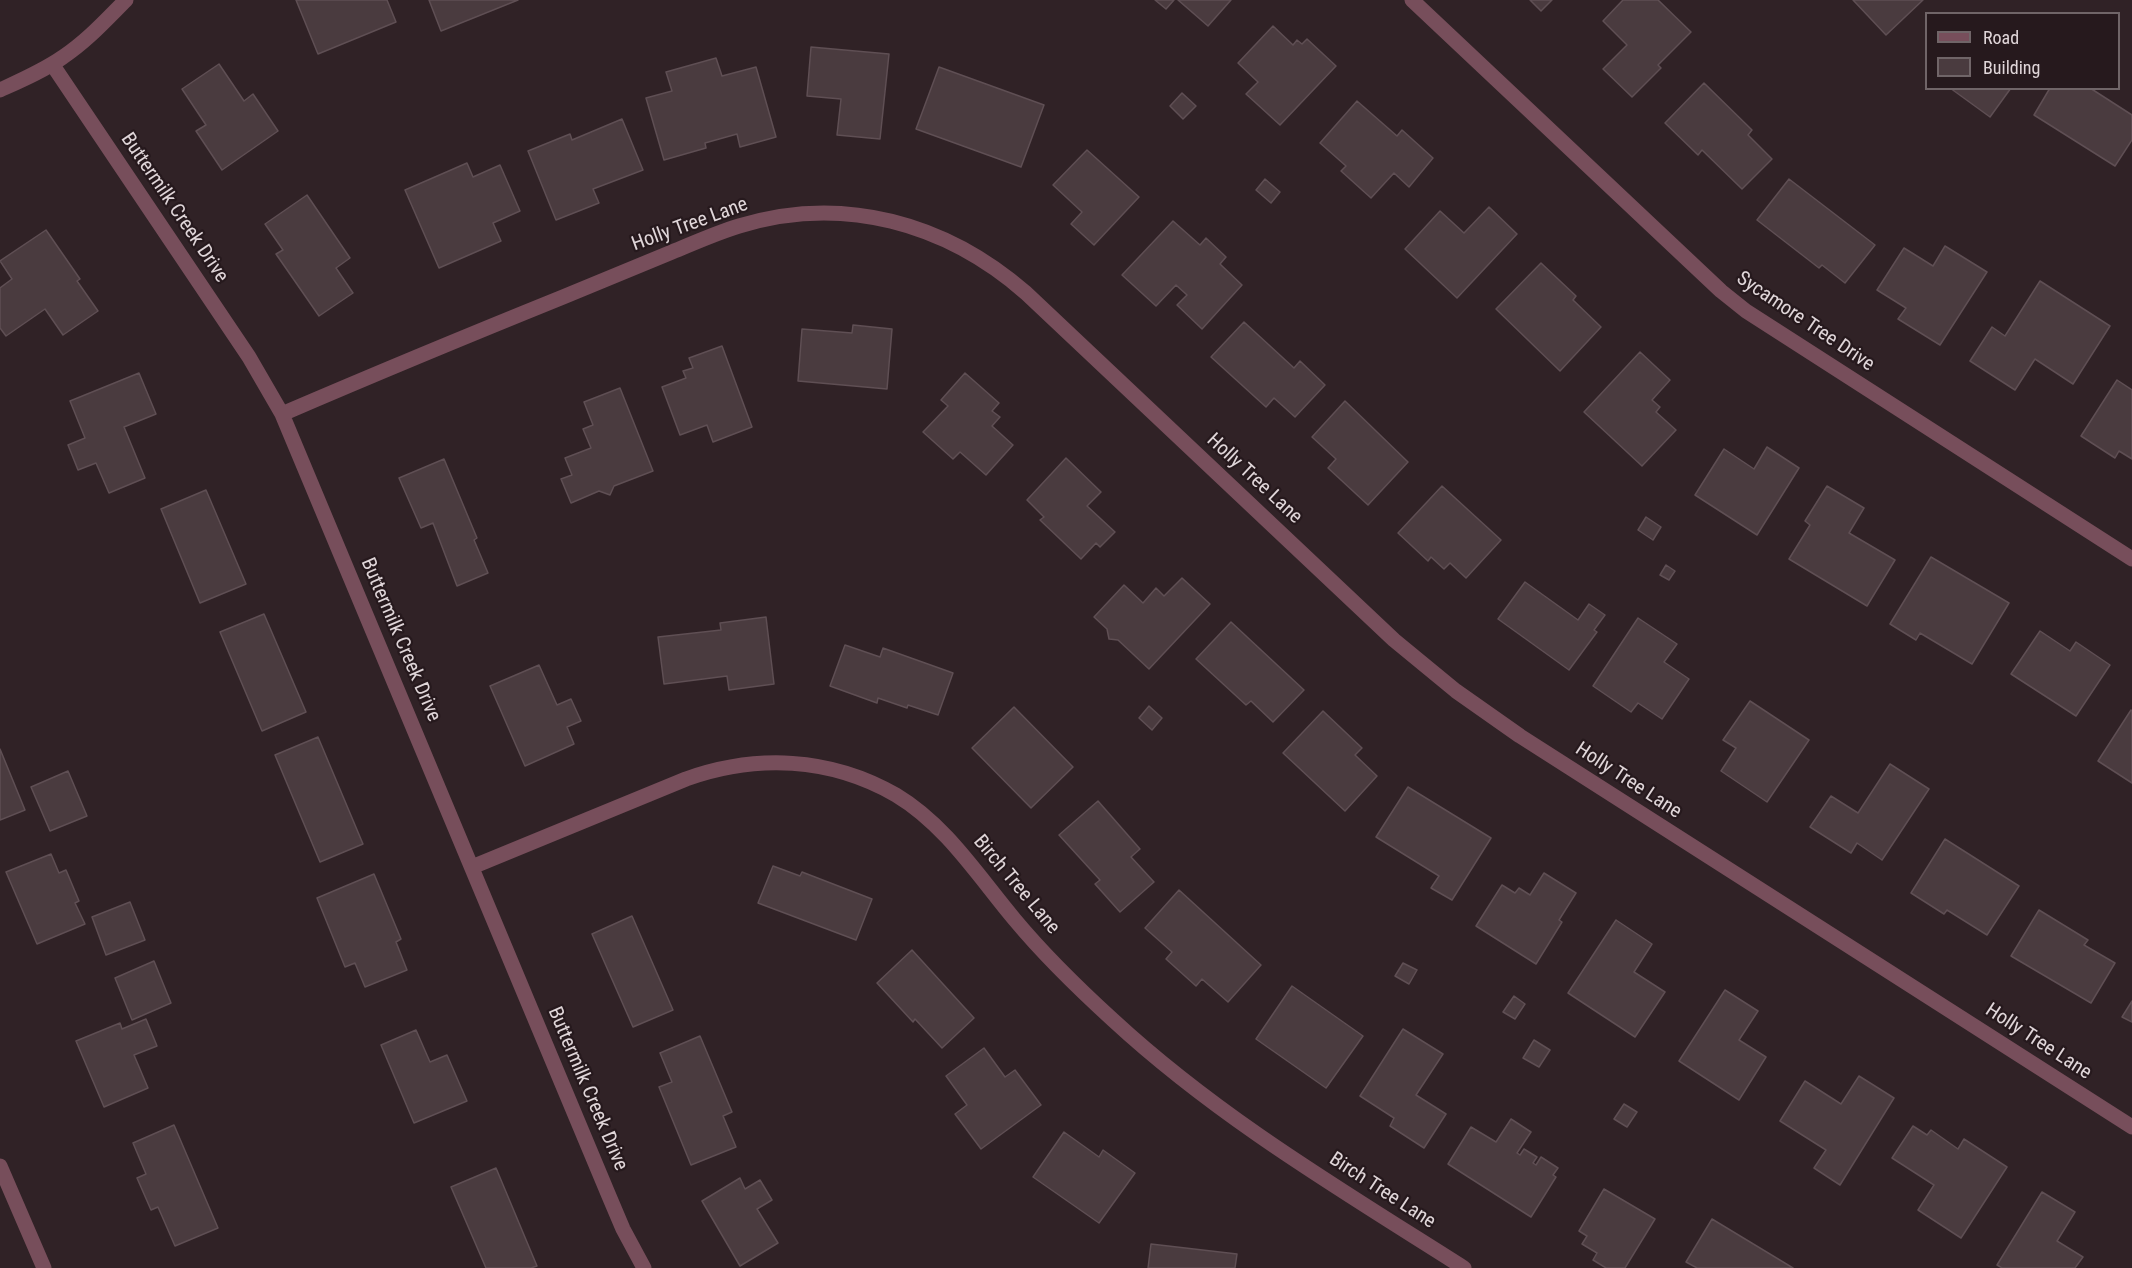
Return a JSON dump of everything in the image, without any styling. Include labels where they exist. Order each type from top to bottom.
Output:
[{"type":"street","points":[[0,90],[52,64],[85,40],[126,0]]},
{"type":"street","name":"Sycamore Tree Drive","points":[[1412,0],[1721,291],[1746,311],[2132,559]]},
{"type":"street","name":"Buttermilk Creek Drive","points":[[52,64],[249,357],[282,414],[609,1196],[623,1229],[644,1268]]},
{"type":"street","name":"Holly Tree Lane","points":[[282,414],[461,338],[740,225],[790,215],[842,214],[892,221],[940,237],[977,256],[1010,279],[1394,640],[1456,692],[1520,736],[2132,1126]]},
{"type":"street","name":"Birch Tree Lane","points":[[472,867],[686,779],[721,768],[753,763],[794,763],[826,768],[858,777],[909,803],[940,830],[1018,924],[1064,973],[1112,1020],[1180,1078],[1291,1158],[1464,1268]]},
{"type":"street","points":[[0,1166],[44,1268]]},
{"type":"building","points":[[296,0],[387,0],[396,22],[318,54]]},
{"type":"building","points":[[429,0],[518,0],[441,31]]},
{"type":"building","points":[[1155,0],[1174,0],[1166,9]]},
{"type":"building","points":[[1178,0],[1231,0],[1208,26]]},
{"type":"building","points":[[1530,0],[1552,0],[1541,11]]},
{"type":"building","points":[[1623,0],[1658,0],[1691,32],[1658,65],[1661,68],[1632,97],[1603,69],[1627,45],[1603,21]]},
{"type":"building","points":[[1853,0],[1923,0],[1886,35]]},
{"type":"building","points":[[1273,26],[1293,45],[1297,40],[1302,44],[1307,39],[1336,66],[1280,125],[1246,94],[1258,82],[1238,63]]},
{"type":"building","points":[[811,47],[889,54],[880,139],[837,135],[841,99],[807,96]]},
{"type":"building","points":[[716,58],[722,76],[756,67],[776,137],[740,147],[737,134],[705,143],[706,148],[664,160],[646,98],[672,91],[666,72]]},
{"type":"building","points":[[219,64],[244,101],[253,94],[278,131],[222,170],[196,131],[206,125],[182,89]]},
{"type":"building","points":[[939,67],[1044,105],[1021,167],[916,129]]},
{"type":"building","points":[[1704,83],[1752,130],[1748,135],[1772,159],[1742,189],[1702,150],[1698,155],[1665,123]]},
{"type":"building","points":[[1953,90],[2010,90],[1990,117]]},
{"type":"building","points":[[2049,90],[2093,90],[2132,115],[2132,140],[2115,166],[2034,115]]},
{"type":"building","points":[[1182,93],[1196,106],[1183,119],[1170,106]]},
{"type":"building","points":[[1357,101],[1397,136],[1402,130],[1433,158],[1409,187],[1394,173],[1371,198],[1341,171],[1346,166],[1320,143]]},
{"type":"building","points":[[622,119],[643,170],[593,189],[599,203],[556,220],[528,151],[570,134],[572,140]]},
{"type":"building","points":[[1087,150],[1139,197],[1094,245],[1071,224],[1082,212],[1053,185]]},
{"type":"building","points":[[467,163],[473,177],[500,165],[520,211],[493,223],[501,241],[439,268],[405,190]]},
{"type":"building","points":[[1265,179],[1280,192],[1271,203],[1256,190]]},
{"type":"building","points":[[1789,179],[1875,245],[1845,283],[1822,265],[1819,268],[1757,220]]},
{"type":"building","points":[[307,195],[350,258],[336,268],[353,293],[319,316],[276,254],[283,250],[265,224]]},
{"type":"building","points":[[1489,207],[1517,234],[1457,298],[1405,249],[1440,211],[1464,233]]},
{"type":"building","points":[[1173,221],[1200,245],[1206,238],[1226,257],[1220,264],[1242,285],[1202,329],[1177,305],[1187,295],[1176,285],[1156,306],[1122,275]]},
{"type":"building","points":[[46,230],[80,279],[77,281],[98,311],[63,335],[45,309],[6,336],[0,328],[0,288],[12,279],[0,261]]},
{"type":"building","points":[[1945,246],[1987,272],[1940,345],[1898,319],[1906,308],[1877,290],[1904,248],[1933,266]]},
{"type":"building","points":[[1541,263],[1576,296],[1573,300],[1601,327],[1560,371],[1496,309]]},
{"type":"building","points":[[2040,281],[2110,326],[2073,384],[2035,359],[2015,390],[1970,361],[1992,327],[2005,336]]},
{"type":"building","points":[[1244,322],[1294,368],[1300,361],[1325,385],[1295,417],[1274,398],[1266,407],[1211,357]]},
{"type":"building","points":[[853,325],[892,329],[887,389],[798,381],[802,329],[852,333]]},
{"type":"building","points":[[722,346],[752,427],[713,442],[707,425],[680,435],[662,387],[686,378],[683,371],[693,368],[689,358]]},
{"type":"building","points":[[1640,352],[1670,380],[1652,400],[1660,407],[1656,412],[1676,430],[1642,466],[1584,412]]},
{"type":"building","points":[[139,373],[156,414],[124,427],[145,478],[109,493],[96,463],[78,470],[68,445],[85,438],[70,401]]},
{"type":"building","points":[[965,373],[999,403],[992,411],[1000,417],[992,426],[1013,445],[986,475],[960,452],[953,459],[923,432],[948,406],[941,400]]},
{"type":"building","points":[[2117,380],[2132,390],[2132,459],[2119,451],[2115,458],[2081,436]]},
{"type":"building","points":[[620,388],[653,471],[614,486],[610,495],[599,491],[571,503],[561,479],[572,475],[565,458],[591,448],[583,429],[593,425],[584,402]]},
{"type":"building","points":[[1345,401],[1408,462],[1368,505],[1328,468],[1336,459],[1312,437]]},
{"type":"building","points":[[1767,447],[1799,468],[1757,535],[1695,495],[1724,449],[1754,469]]},
{"type":"building","points":[[1066,458],[1101,492],[1087,506],[1115,532],[1100,547],[1096,543],[1081,559],[1040,520],[1044,517],[1027,500]]},
{"type":"building","points":[[444,459],[477,538],[474,540],[488,573],[457,586],[433,523],[421,528],[399,478]]},
{"type":"building","points":[[1442,486],[1501,540],[1466,578],[1450,563],[1444,569],[1431,557],[1428,561],[1398,533]]},
{"type":"building","points":[[1827,486],[1864,508],[1849,533],[1895,560],[1867,606],[1789,559],[1810,525],[1805,521]]},
{"type":"building","points":[[206,490],[246,584],[200,603],[161,509]]},
{"type":"building","points":[[1646,517],[1661,527],[1653,540],[1638,530]]},
{"type":"building","points":[[1931,557],[2009,603],[1972,664],[1920,633],[1916,640],[1890,624]]},
{"type":"building","points":[[1666,565],[1675,571],[1669,580],[1660,575]]},
{"type":"building","points":[[1182,578],[1210,604],[1149,669],[1118,640],[1109,639],[1107,629],[1094,617],[1124,585],[1143,603],[1156,588],[1164,596]]},
{"type":"building","points":[[1525,582],[1578,620],[1589,604],[1605,615],[1594,630],[1597,632],[1569,670],[1498,619]]},
{"type":"building","points":[[264,614],[306,712],[262,731],[220,632]]},
{"type":"building","points":[[766,617],[774,684],[729,690],[727,676],[664,684],[658,637],[721,630],[720,623]]},
{"type":"building","points":[[1638,618],[1677,644],[1664,662],[1689,679],[1662,719],[1638,703],[1631,712],[1593,686]]},
{"type":"building","points":[[1231,622],[1304,690],[1273,722],[1251,701],[1246,705],[1196,659]]},
{"type":"building","points":[[2040,631],[2070,651],[2076,642],[2110,665],[2076,716],[2011,674]]},
{"type":"building","points":[[845,645],[880,657],[883,648],[953,673],[938,715],[878,698],[877,703],[830,686]]},
{"type":"building","points":[[539,665],[557,705],[571,699],[581,721],[567,727],[574,744],[525,766],[490,686]]},
{"type":"building","points":[[1750,701],[1809,740],[1767,802],[1721,771],[1736,748],[1723,740]]},
{"type":"building","points":[[1149,706],[1162,718],[1152,730],[1139,718]]},
{"type":"building","points":[[1014,707],[1073,767],[1031,808],[972,748]]},
{"type":"building","points":[[1323,711],[1362,748],[1355,755],[1377,776],[1345,811],[1283,753]]},
{"type":"building","points":[[2132,711],[2132,783],[2098,761]]},
{"type":"building","points":[[318,737],[363,844],[320,862],[275,755]]},
{"type":"building","points":[[0,749],[25,810],[0,820]]},
{"type":"building","points":[[1890,764],[1929,789],[1882,860],[1857,843],[1851,853],[1810,827],[1831,796],[1858,813]]},
{"type":"building","points":[[68,771],[87,816],[50,831],[31,787]]},
{"type":"building","points":[[1408,787],[1491,838],[1452,900],[1431,888],[1439,876],[1376,837]]},
{"type":"building","points":[[1098,801],[1140,849],[1131,857],[1154,882],[1120,912],[1095,884],[1100,880],[1059,835]]},
{"type":"building","points":[[1945,839],[2019,886],[1987,935],[1947,910],[1944,914],[1911,893]]},
{"type":"building","points":[[51,854],[59,873],[66,870],[79,901],[75,903],[85,924],[37,944],[6,872]]},
{"type":"building","points":[[773,866],[800,876],[802,872],[872,899],[856,940],[758,903]]},
{"type":"building","points":[[1544,873],[1576,893],[1559,920],[1562,922],[1536,964],[1476,926],[1502,885],[1515,893],[1519,888],[1530,895]]},
{"type":"building","points":[[374,874],[401,939],[396,942],[407,970],[365,987],[355,963],[345,967],[317,898]]},
{"type":"building","points":[[1179,890],[1261,965],[1228,1002],[1202,979],[1196,986],[1166,959],[1172,952],[1145,928]]},
{"type":"building","points":[[130,902],[145,940],[106,955],[92,917]]},
{"type":"building","points":[[2039,910],[2088,940],[2084,945],[2115,963],[2091,1003],[2011,956]]},
{"type":"building","points":[[632,916],[673,1010],[633,1027],[592,934]]},
{"type":"building","points":[[1616,920],[1652,944],[1634,972],[1665,992],[1635,1037],[1568,993]]},
{"type":"building","points":[[912,950],[974,1018],[942,1048],[915,1019],[913,1022],[877,983]]},
{"type":"building","points":[[154,961],[171,1003],[132,1020],[115,978]]},
{"type":"building","points":[[1403,963],[1417,970],[1409,984],[1395,976]]},
{"type":"building","points":[[1292,986],[1363,1036],[1326,1088],[1256,1039]]},
{"type":"building","points":[[1725,990],[1758,1011],[1739,1040],[1766,1057],[1739,1100],[1679,1061]]},
{"type":"building","points":[[1514,996],[1525,1004],[1515,1019],[1503,1012]]},
{"type":"building","points":[[2132,1001],[2132,1022],[2122,1017]]},
{"type":"building","points":[[146,1019],[157,1046],[134,1055],[148,1088],[104,1107],[76,1041],[120,1023],[122,1029]]},
{"type":"building","points":[[1403,1029],[1443,1054],[1416,1095],[1446,1114],[1424,1148],[1390,1126],[1394,1118],[1360,1096]]},
{"type":"building","points":[[416,1030],[430,1062],[447,1055],[467,1101],[414,1123],[381,1045]]},
{"type":"building","points":[[700,1036],[732,1112],[723,1116],[736,1147],[691,1165],[659,1087],[672,1082],[660,1053]]},
{"type":"building","points":[[1534,1040],[1550,1050],[1539,1067],[1523,1058]]},
{"type":"building","points":[[984,1048],[1005,1077],[1015,1070],[1041,1105],[981,1149],[955,1114],[967,1105],[946,1076]]},
{"type":"building","points":[[1859,1076],[1894,1098],[1840,1185],[1814,1168],[1826,1150],[1780,1121],[1805,1081],[1841,1104]]},
{"type":"building","points":[[1624,1104],[1637,1112],[1627,1127],[1614,1119]]},
{"type":"building","points":[[1511,1119],[1531,1132],[1517,1153],[1520,1155],[1524,1149],[1537,1157],[1533,1163],[1536,1165],[1541,1157],[1558,1168],[1553,1175],[1556,1177],[1531,1217],[1448,1164],[1471,1127],[1496,1142]]},
{"type":"building","points":[[174,1125],[218,1228],[175,1246],[158,1207],[151,1210],[137,1178],[146,1174],[133,1143]]},
{"type":"building","points":[[1913,1126],[1927,1135],[1931,1130],[1958,1149],[1964,1139],[2007,1167],[1961,1238],[1918,1210],[1934,1185],[1892,1158]]},
{"type":"building","points":[[1064,1132],[1099,1157],[1103,1150],[1135,1173],[1099,1223],[1033,1177]]},
{"type":"building","points":[[496,1168],[537,1266],[486,1268],[451,1187]]},
{"type":"building","points":[[740,1178],[745,1189],[760,1180],[772,1200],[757,1209],[778,1243],[740,1266],[702,1201]]},
{"type":"building","points":[[1604,1189],[1655,1219],[1625,1268],[1606,1268],[1593,1260],[1597,1253],[1582,1244],[1587,1236],[1579,1231]]},
{"type":"building","points":[[2042,1192],[2075,1212],[2057,1241],[2083,1257],[2075,1268],[2002,1268],[1997,1265]]},
{"type":"building","points":[[1712,1219],[1793,1268],[1697,1268],[1686,1262]]},
{"type":"building","points":[[1151,1244],[1237,1254],[1235,1268],[1148,1268]]}]
